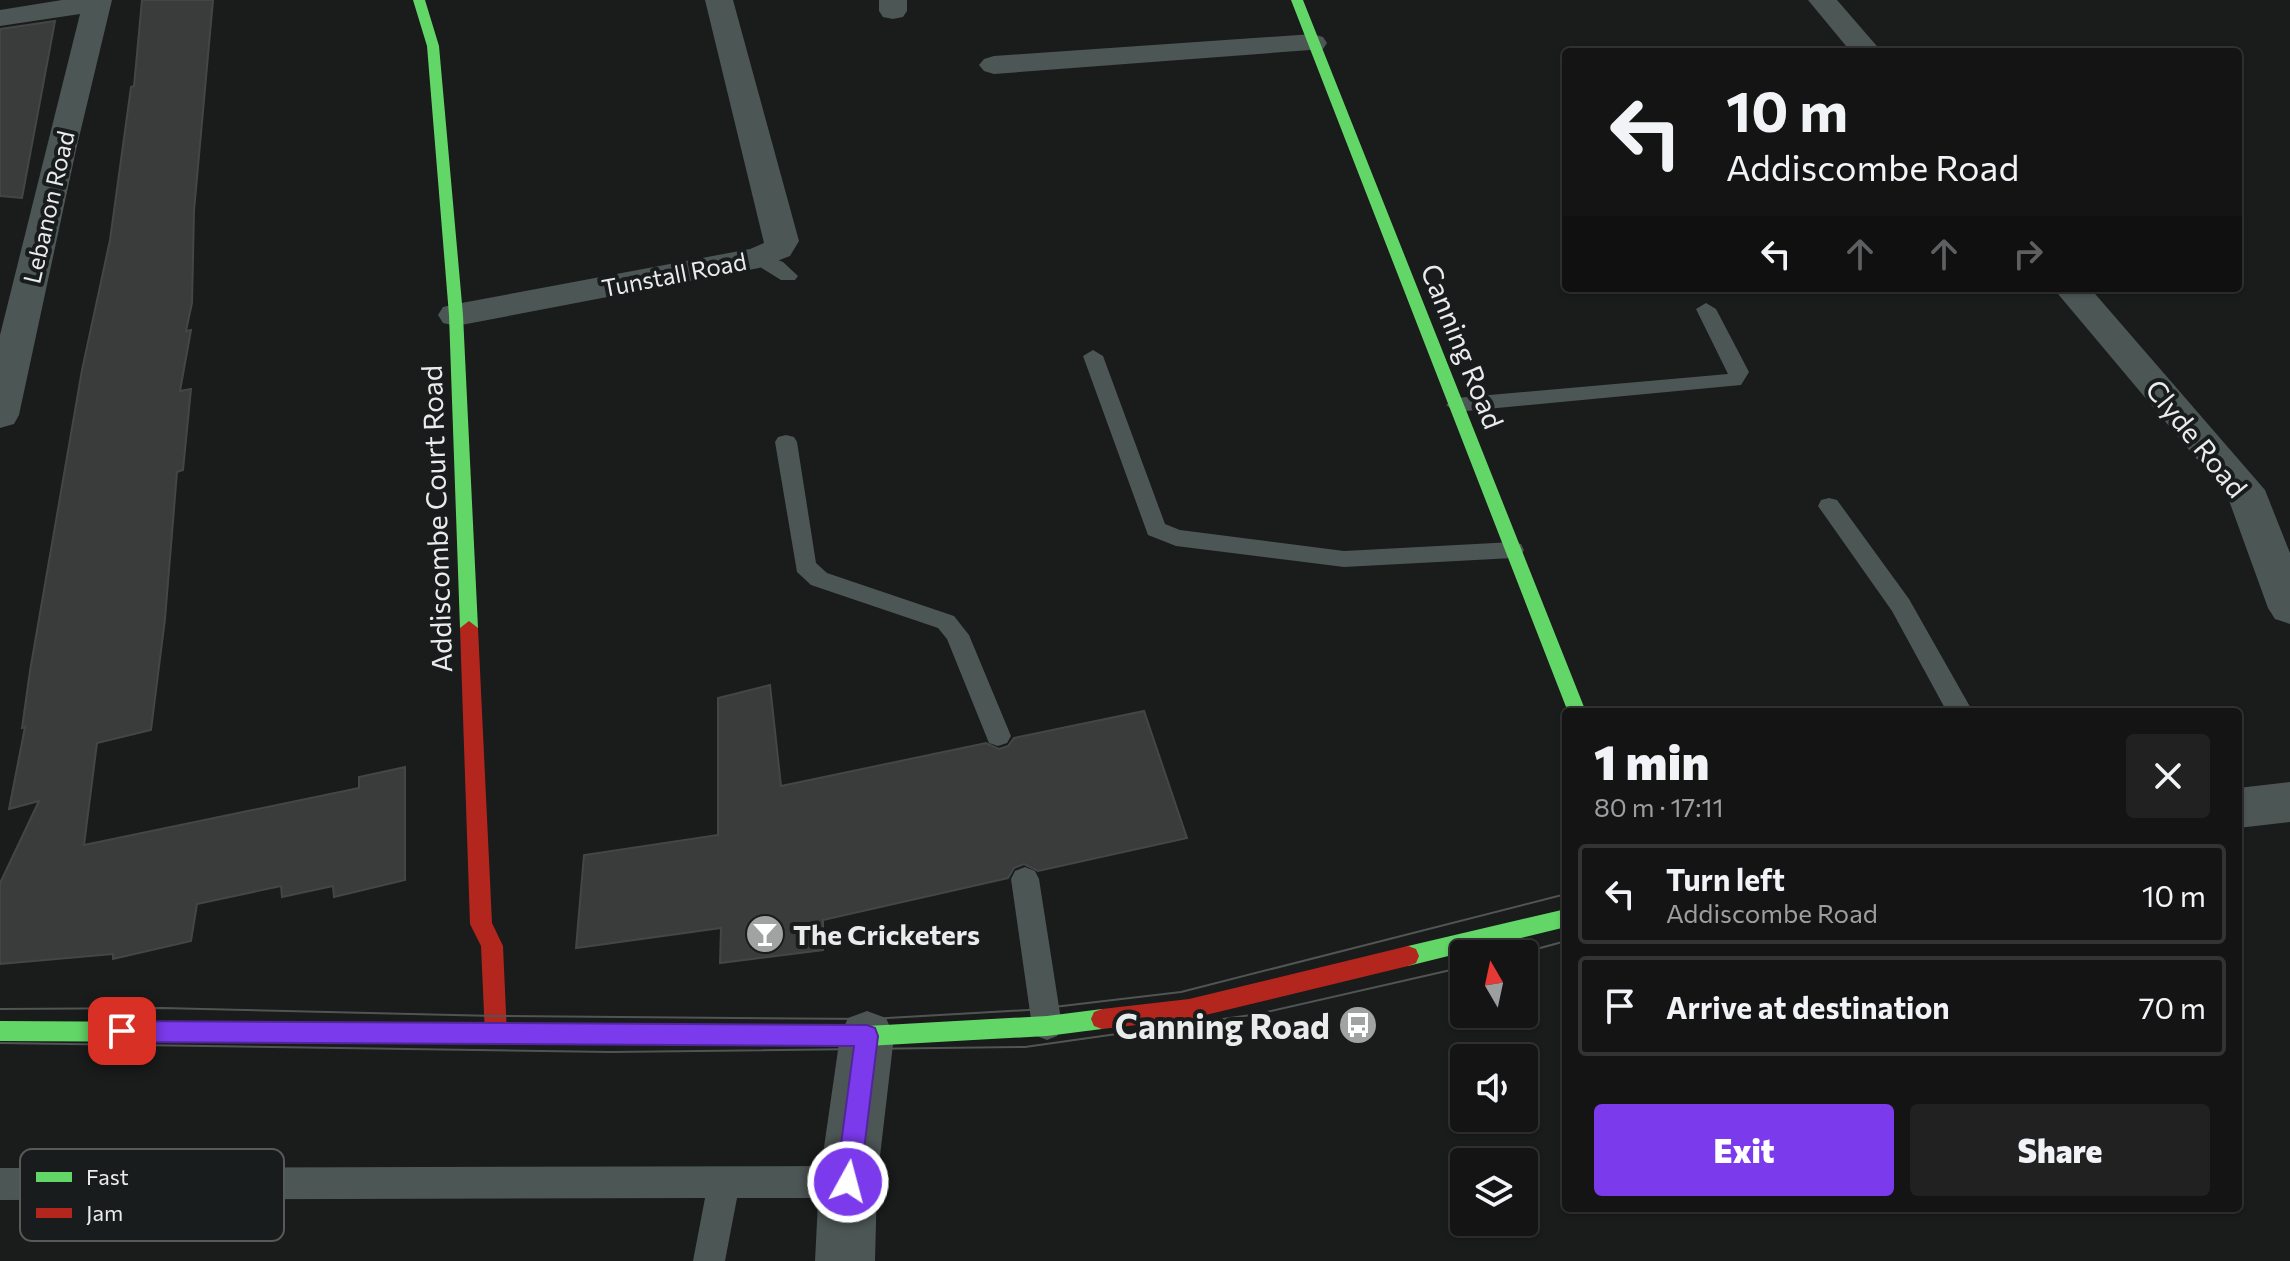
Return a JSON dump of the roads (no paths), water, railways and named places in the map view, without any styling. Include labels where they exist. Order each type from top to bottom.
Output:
[{"type":"street","name":"Addiscombe Court Road","points":[[419,0],[433,46],[456,315],[481,924],[492,946],[496,1035]]},
{"type":"street","name":"Tunstall Road","points":[[456,315],[773,254],[782,241],[719,0]]},
{"type":"street","name":"Canning Road","points":[[1297,0],[1575,708]]},
{"type":"street","points":[[1822,0],[1864,48]]},
{"type":"street","points":[[0,18],[98,2]]},
{"type":"street","name":"Lebanon Road","points":[[0,415],[60,150],[98,2]]},
{"type":"street","points":[[994,65],[1313,43]]},
{"type":"street","name":"Clyde Road","points":[[2074,292],[2245,490],[2290,608]]},
{"type":"street","points":[[2242,808],[2290,802]]},
{"type":"street","points":[[0,1031],[867,1036],[1047,1026],[1189,1009],[1562,919]]},
{"type":"street","points":[[845,1261],[848,1182],[867,1036]]},
{"type":"lane","points":[[759,258],[788,276]]},
{"type":"lane","points":[[1456,405],[1734,380],[1739,372],[1706,309]]},
{"type":"lane","points":[[1093,356],[1156,529],[1176,538],[1344,559],[1513,550]]},
{"type":"lane","points":[[786,442],[805,566],[819,579],[946,622],[957,635],[998,736]]},
{"type":"lane","points":[[1829,506],[1901,605],[1958,708]]},
{"type":"lane","points":[[1025,879],[1047,1026]]},
{"type":"lane","points":[[709,1261],[724,1182]]},
{"type":"lane","points":[[284,1183],[848,1182]]},
{"type":"lane","points":[[0,1184],[20,1184]]},
{"type":"tram line","points":[[2242,790],[2290,784]]},
{"type":"tram line","points":[[2242,822],[2290,818]]},
{"type":"tram line","points":[[0,1009],[162,1008],[495,1016],[870,1019],[1028,1010],[1181,992],[1562,895]]},
{"type":"tram line","points":[[1538,949],[1562,942]]},
{"type":"tram line","points":[[0,1043],[611,1052],[1025,1047],[1258,1014],[1450,970]]},
{"type":"place","name":"The Cricketers","points":[[765,934]]},
{"type":"place","name":"Canning Road","points":[[1358,1025]]}]
